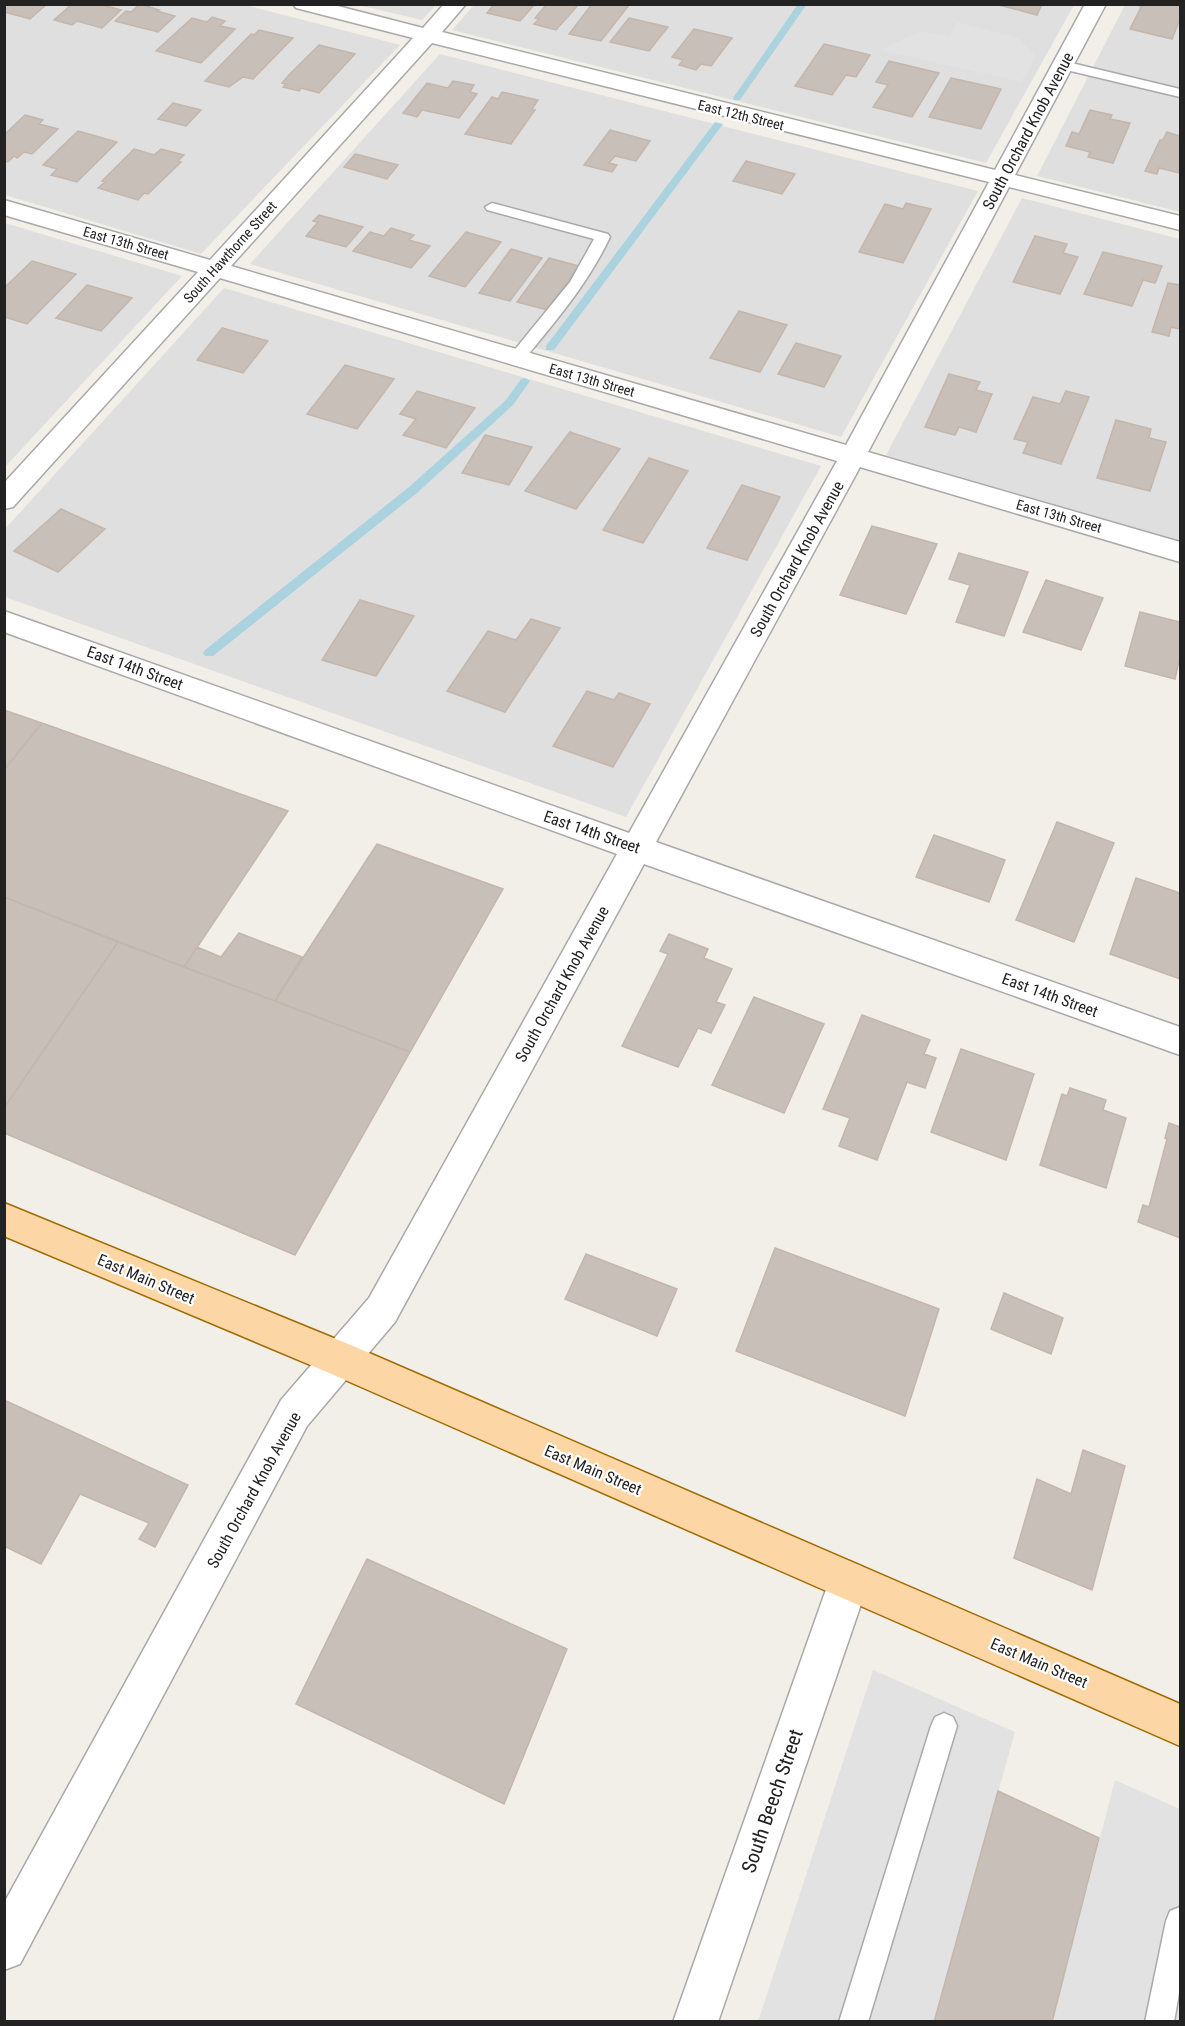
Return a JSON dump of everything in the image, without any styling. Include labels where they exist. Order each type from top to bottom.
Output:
[{"type":"main road","name":"East Main Street","points":[[4,1218],[340,1359],[1180,1725]]},
{"type":"street","name":"East 12th Street","points":[[303,4],[1180,223]]},
{"type":"street","name":"South Hawthorne Street","points":[[4,500],[456,4]]},
{"type":"street","name":"South Orchard Knob Avenue","points":[[4,1948],[294,1413],[382,1310],[853,456],[1096,4]]},
{"type":"street","name":"East 13th Street","points":[[4,207],[1180,552]]},
{"type":"street","name":"East 14th Street","points":[[4,621],[370,754],[1180,1041]]},
{"type":"street","name":"South Beech Street","points":[[695,2022],[849,1581]]},
{"type":"lane","points":[[1063,65],[1180,93]]},
{"type":"lane","points":[[492,207],[603,237],[592,263],[568,298],[516,358]]},
{"type":"lane","points":[[853,2022],[944,1726]]},
{"type":"lane","points":[[1159,2022],[1180,1921]]},
{"type":"shaded area","points":[[475,4],[1074,5],[986,163],[452,30]]},
{"type":"shaded area","points":[[4,5],[245,5],[400,45],[201,254],[5,195]]},
{"type":"shaded area","points":[[358,5],[436,5],[422,20]]},
{"type":"shaded area","points":[[1125,5],[1180,5],[1180,212],[1037,176]]},
{"type":"shaded area","points":[[957,22],[1018,38],[1036,57],[1021,82],[880,50],[921,31],[950,36]]},
{"type":"shaded area","points":[[440,54],[978,191],[841,437],[250,264]]},
{"type":"shaded area","points":[[1022,198],[1180,239],[1180,542],[886,455]]},
{"type":"shaded area","points":[[5,223],[182,276],[5,467]]},
{"type":"shaded area","points":[[224,288],[821,466],[626,817],[5,597],[4,530]]},
{"type":"shaded area","points":[[873,1670],[1015,1732],[934,2021],[758,2022]]},
{"type":"shaded area","points":[[1115,1780],[1180,1809],[1180,2021],[1052,2022]]},
{"type":"building","points":[[4,4],[47,4],[30,19],[4,12]]},
{"type":"building","points":[[72,4],[108,4],[106,6],[121,10],[102,28],[77,21],[72,25],[54,20]]},
{"type":"building","points":[[140,4],[175,16],[158,32],[115,21],[126,11],[131,12]]},
{"type":"building","points":[[494,4],[535,4],[520,21],[487,13]]},
{"type":"building","points":[[547,4],[579,4],[556,30],[534,24],[539,19],[535,18]]},
{"type":"building","points":[[592,4],[629,5],[601,41],[569,34]]},
{"type":"building","points":[[995,4],[1042,4],[1037,15]]},
{"type":"building","points":[[1138,4],[1180,4],[1180,19],[1172,39],[1130,29],[1141,7]]},
{"type":"building","points":[[212,17],[225,21],[220,26],[235,29],[201,63],[156,51],[192,18],[207,22]]},
{"type":"building","points":[[629,18],[668,27],[649,51],[610,42]]},
{"type":"building","points":[[694,29],[732,38],[711,66],[701,64],[696,70],[679,65],[683,60],[672,57]]},
{"type":"building","points":[[259,30],[293,38],[253,79],[243,77],[229,87],[205,81],[251,34],[254,35]]},
{"type":"building","points":[[824,44],[870,55],[856,77],[846,75],[832,95],[795,86]]},
{"type":"building","points":[[319,45],[355,54],[319,93],[301,88],[299,91],[283,87],[286,84],[282,83]]},
{"type":"building","points":[[889,61],[939,73],[912,117],[873,107],[888,85],[876,82]]},
{"type":"building","points":[[951,78],[1001,89],[981,129],[929,117]]},
{"type":"building","points":[[453,81],[474,85],[470,92],[477,94],[459,118],[422,110],[417,117],[403,113],[427,83],[448,88]]},
{"type":"building","points":[[502,92],[538,100],[532,109],[535,110],[511,144],[465,134],[492,97],[498,99]]},
{"type":"building","points":[[173,103],[201,110],[186,126],[158,119]]},
{"type":"building","points":[[1090,110],[1112,115],[1110,119],[1130,123],[1113,163],[1088,157],[1090,152],[1066,146],[1072,132],[1079,134]]},
{"type":"building","points":[[25,115],[43,120],[39,124],[58,129],[32,154],[24,152],[17,158],[14,156],[8,162],[4,161],[4,135]]},
{"type":"building","points":[[610,130],[650,141],[636,161],[615,156],[609,163],[617,165],[612,172],[584,165]]},
{"type":"building","points":[[78,131],[117,142],[77,182],[51,175],[57,169],[43,165]]},
{"type":"building","points":[[1167,132],[1180,136],[1180,173],[1159,168],[1157,174],[1145,171],[1160,140],[1163,140]]},
{"type":"building","points":[[134,149],[154,155],[161,149],[184,155],[178,161],[181,162],[148,194],[144,193],[138,200],[98,188],[105,182],[102,181]]},
{"type":"building","points":[[355,154],[398,165],[387,179],[344,167]]},
{"type":"building","points":[[746,161],[795,174],[782,194],[733,181]]},
{"type":"building","points":[[906,203],[931,209],[903,263],[859,252],[885,204],[903,209]]},
{"type":"building","points":[[319,215],[363,227],[346,247],[306,236],[318,222],[313,221]]},
{"type":"building","points":[[391,228],[414,235],[409,240],[430,246],[411,268],[353,251],[370,232],[384,236]]},
{"type":"building","points":[[466,232],[501,242],[465,287],[429,276]]},
{"type":"building","points":[[1035,236],[1067,244],[1063,253],[1078,257],[1060,294],[1013,282]]},
{"type":"building","points":[[511,249],[542,258],[510,301],[479,293]]},
{"type":"building","points":[[1103,252],[1162,266],[1155,283],[1143,280],[1132,306],[1084,294]]},
{"type":"building","points":[[549,258],[579,266],[547,310],[517,302]]},
{"type":"building","points":[[32,261],[76,274],[27,324],[4,317],[4,288]]},
{"type":"building","points":[[1168,283],[1180,285],[1180,329],[1171,327],[1169,336],[1152,332]]},
{"type":"building","points":[[87,285],[132,298],[101,331],[56,318]]},
{"type":"building","points":[[739,311],[787,325],[760,372],[710,358]]},
{"type":"building","points":[[222,328],[268,341],[243,373],[197,360]]},
{"type":"building","points":[[796,343],[841,356],[824,387],[778,374]]},
{"type":"building","points":[[345,365],[394,379],[357,429],[307,414]]},
{"type":"building","points":[[949,374],[980,382],[976,390],[992,394],[976,432],[959,427],[955,435],[925,427]]},
{"type":"building","points":[[417,391],[475,408],[446,448],[403,435],[416,419],[400,414]]},
{"type":"building","points":[[1066,391],[1089,397],[1061,464],[1023,453],[1028,442],[1014,439],[1033,397],[1060,404]]},
{"type":"building","points":[[1116,420],[1151,429],[1149,438],[1166,442],[1150,491],[1097,478]]},
{"type":"building","points":[[570,432],[620,449],[576,509],[525,491]]},
{"type":"building","points":[[485,435],[532,447],[509,485],[462,473]]},
{"type":"building","points":[[649,458],[688,471],[643,543],[603,530]]},
{"type":"building","points":[[742,485],[780,497],[747,560],[707,548]]},
{"type":"building","points":[[61,509],[105,529],[58,572],[14,551]]},
{"type":"building","points":[[872,526],[937,544],[906,614],[840,595]]},
{"type":"building","points":[[959,553],[1028,572],[1004,636],[956,622],[970,585],[949,579]]},
{"type":"building","points":[[1046,580],[1103,598],[1081,650],[1023,632]]},
{"type":"building","points":[[360,600],[414,616],[376,676],[322,660]]},
{"type":"building","points":[[1140,612],[1180,622],[1180,656],[1175,679],[1125,666]]},
{"type":"building","points":[[531,619],[560,628],[505,712],[447,691],[488,631],[516,640]]},
{"type":"building","points":[[587,691],[614,700],[619,693],[650,704],[613,767],[553,746]]},
{"type":"building","points":[[4,710],[42,723],[4,770]]},
{"type":"building","points":[[42,723],[288,811],[184,967],[4,897],[4,770]]},
{"type":"building","points":[[1057,822],[1114,843],[1074,942],[1016,920]]},
{"type":"building","points":[[934,835],[1005,860],[989,902],[916,877]]},
{"type":"building","points":[[377,844],[503,889],[410,1052],[275,1001]]},
{"type":"building","points":[[1136,878],[1180,893],[1180,979],[1110,954]]},
{"type":"building","points":[[4,897],[118,942],[4,1108]]},
{"type":"building","points":[[239,933],[302,957],[275,1001],[184,967],[197,947],[221,957]]},
{"type":"building","points":[[669,934],[708,949],[704,958],[732,969],[716,1002],[725,1005],[711,1033],[698,1028],[678,1067],[622,1046],[668,954],[660,951]]},
{"type":"building","points":[[118,942],[410,1052],[295,1255],[4,1133],[4,1108]]},
{"type":"building","points":[[754,997],[824,1024],[784,1113],[712,1085]]},
{"type":"building","points":[[862,1015],[930,1040],[924,1054],[936,1058],[925,1088],[907,1082],[877,1160],[839,1146],[850,1118],[823,1109]]},
{"type":"building","points":[[961,1049],[1034,1074],[1006,1160],[931,1132]]},
{"type":"building","points":[[1070,1088],[1106,1100],[1103,1110],[1126,1118],[1106,1188],[1040,1165],[1062,1094],[1067,1096]]},
{"type":"building","points":[[1169,1123],[1180,1127],[1180,1238],[1138,1222],[1143,1205],[1149,1207]]},
{"type":"building","points":[[775,1248],[939,1309],[905,1416],[736,1351]]},
{"type":"building","points":[[586,1254],[677,1289],[657,1336],[565,1299]]},
{"type":"building","points":[[1004,1293],[1063,1318],[1051,1354],[991,1329]]},
{"type":"building","points":[[4,1400],[188,1485],[155,1547],[139,1539],[149,1523],[80,1494],[41,1564],[4,1546]]},
{"type":"building","points":[[1083,1450],[1125,1466],[1092,1590],[1014,1558],[1037,1479],[1071,1494]]},
{"type":"building","points":[[367,1559],[567,1649],[504,1804],[296,1704]]},
{"type":"building","points":[[998,1791],[1099,1838],[1052,2022],[934,2022]]},
{"type":"waterway","points":[[737,98],[803,4]]},
{"type":"waterway","points":[[550,348],[718,124]]},
{"type":"waterway","points":[[209,653],[413,490],[509,403],[525,381]]}]
